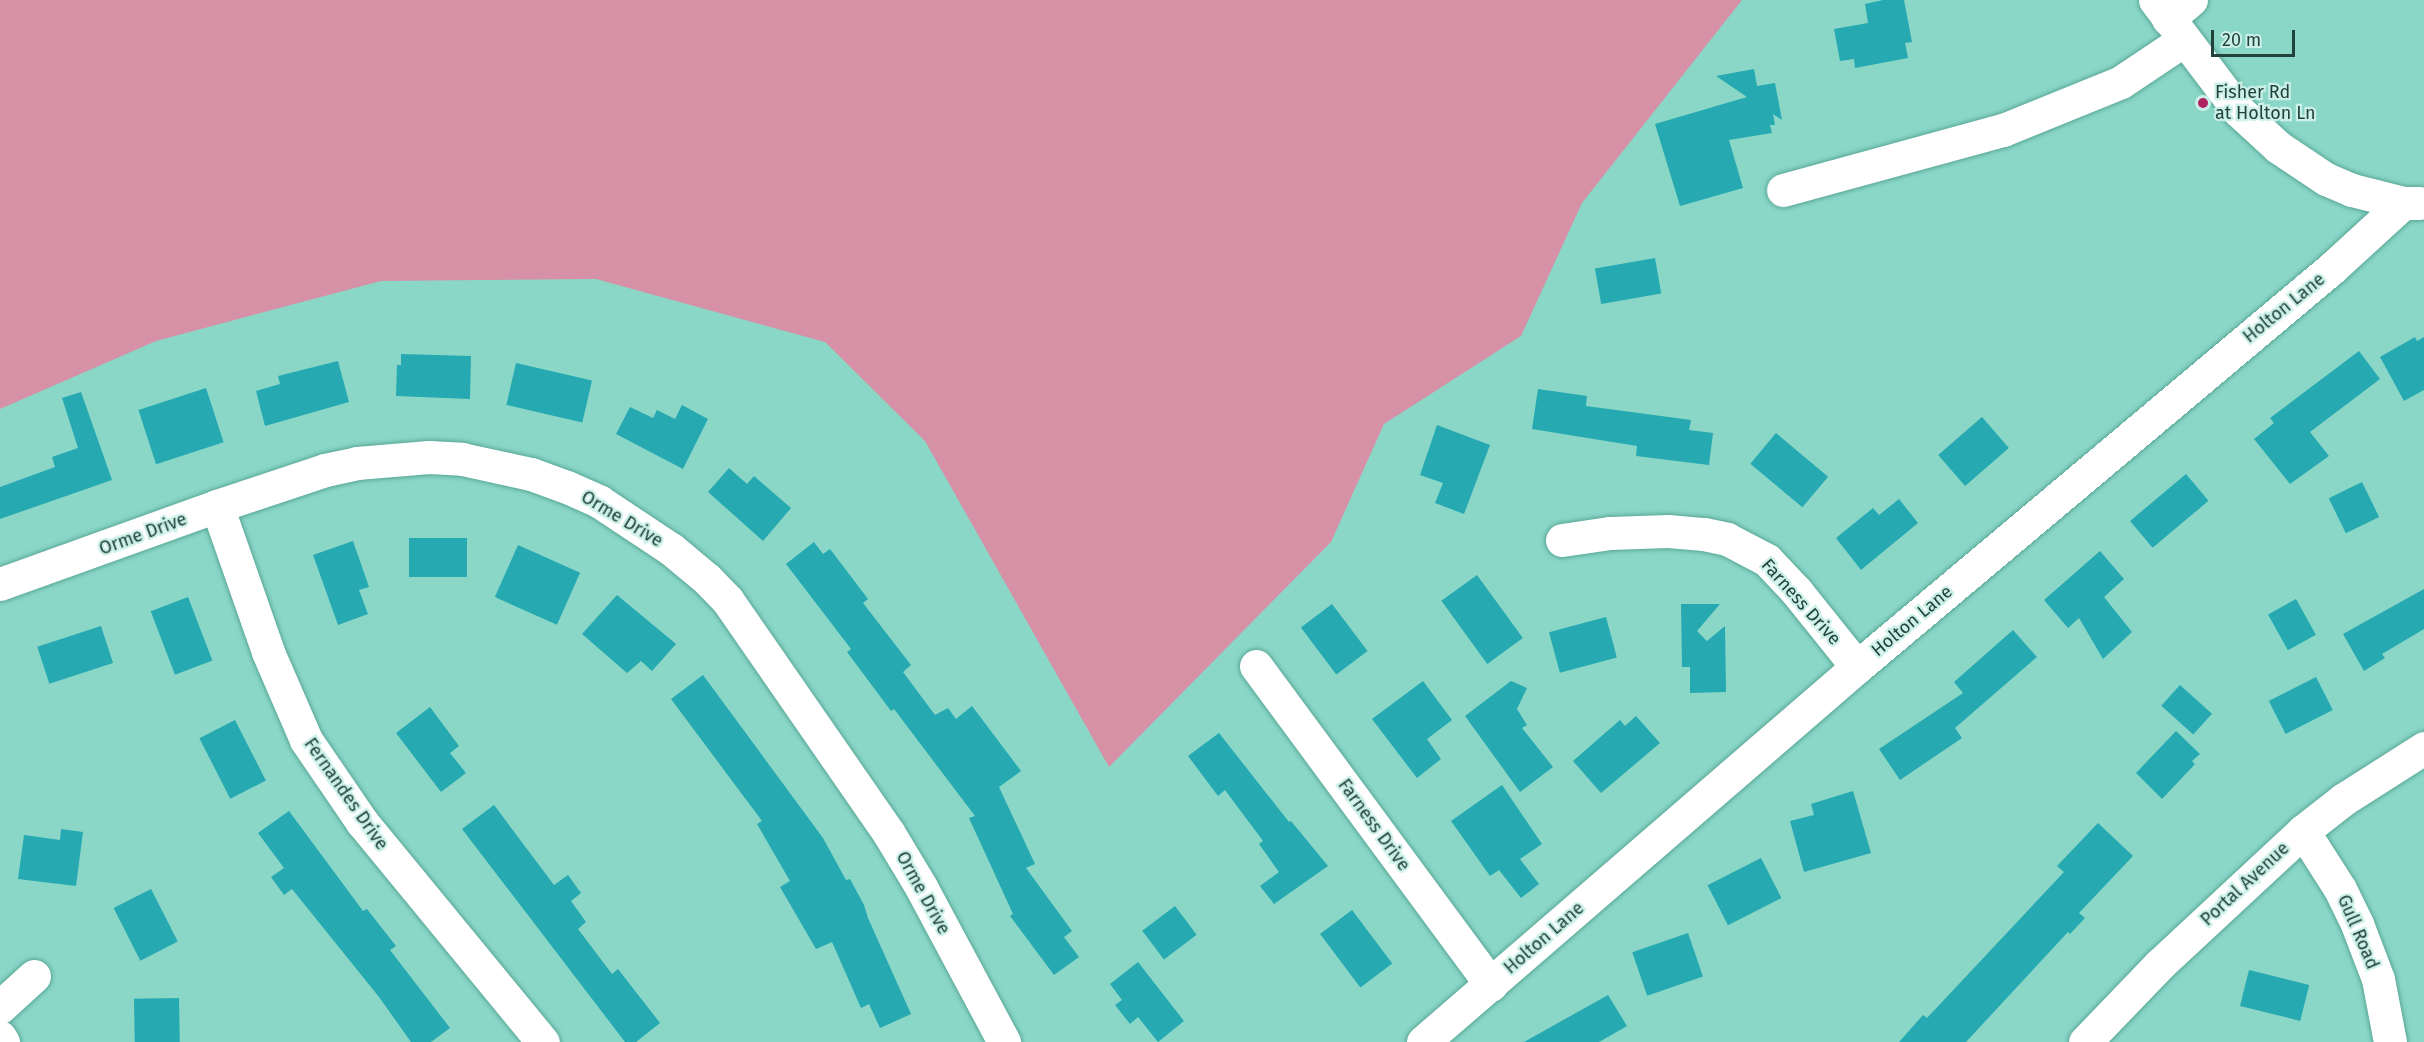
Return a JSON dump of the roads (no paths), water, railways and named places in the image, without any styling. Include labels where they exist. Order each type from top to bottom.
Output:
[{"type":"street","points":[[1783,190],[2003,130],[2121,82],[2174,15],[2239,111],[2277,147],[2326,179],[2352,190],[2414,203]]},
{"type":"street","name":"Holton Lane","points":[[1424,1042],[1857,667],[2332,268],[2414,203]]},
{"type":"street","name":"Orme Drive","points":[[0,584],[217,506],[325,470],[357,463],[429,457],[462,459],[531,474],[600,502],[671,549],[707,579],[728,602],[868,802],[921,888],[1004,1042]]},
{"type":"street","name":"Fernandes Drive","points":[[217,506],[268,652],[306,740],[362,822],[543,1042]]},
{"type":"street","name":"Farness Drive","points":[[1562,540],[1610,533],[1668,531],[1704,534],[1727,539],[1767,560],[1797,592],[1857,667]]},
{"type":"street","name":"Farness Drive","points":[[1256,666],[1491,985]]},
{"type":"street","name":"Portal Avenue","points":[[2085,1042],[2159,965],[2303,831],[2344,799],[2424,748]]},
{"type":"street","name":"Gull Road","points":[[2303,831],[2340,889],[2357,924],[2378,979],[2390,1042]]},
{"type":"street","points":[[0,1007],[34,976]]},
{"type":"street","points":[[0,1037],[3,1042]]},
{"type":"place","name":"Fisher Rd at Holton Ln","points":[[2203,103]]}]
